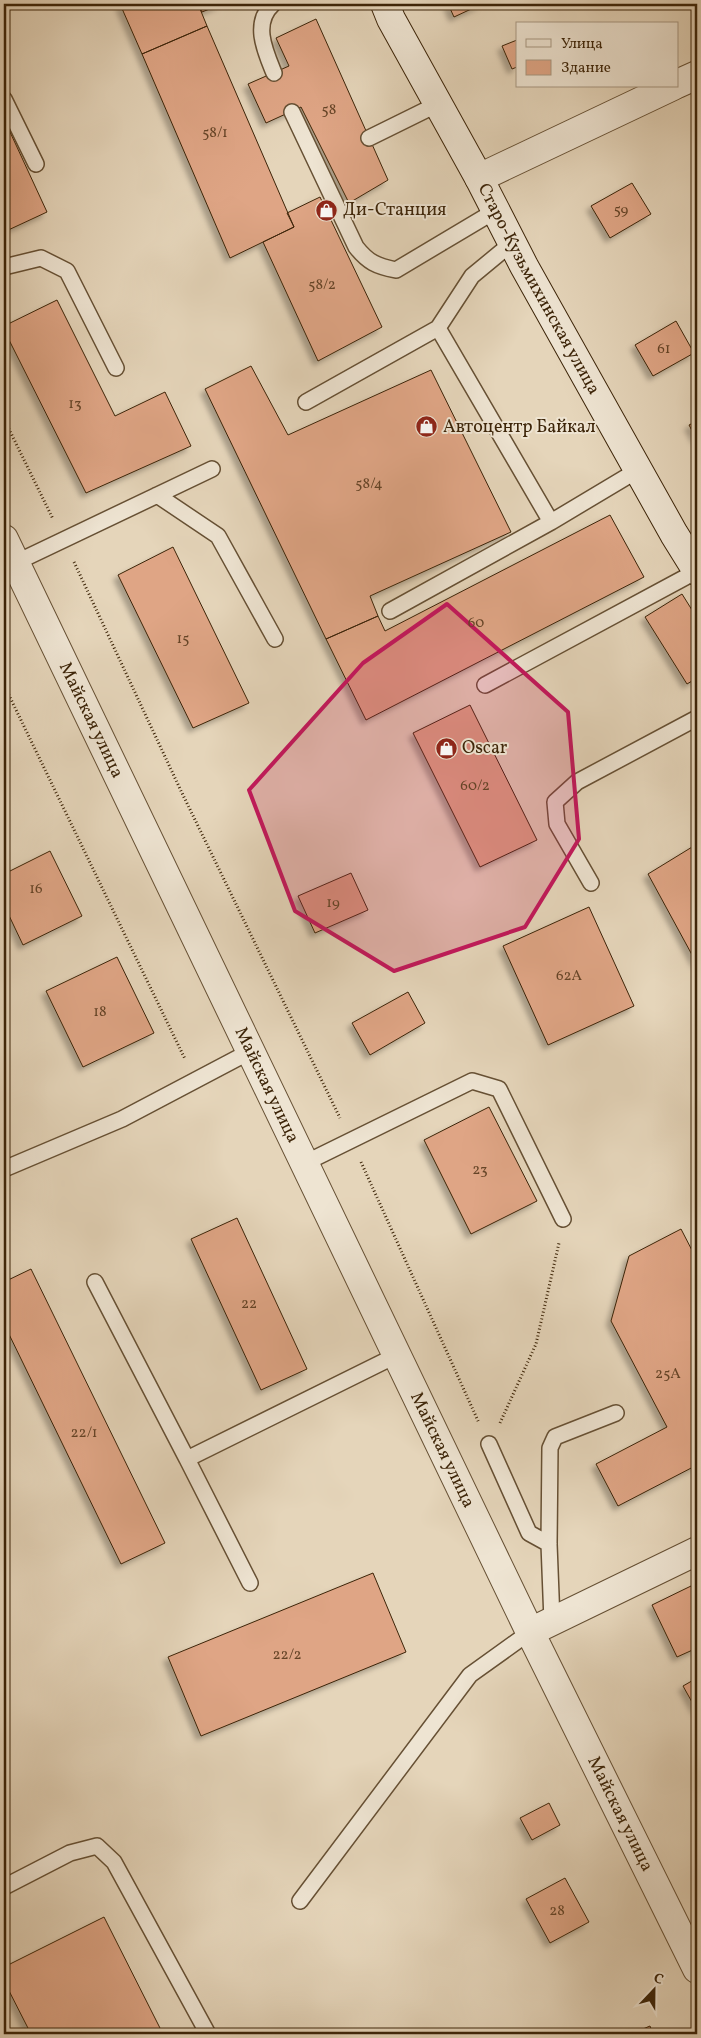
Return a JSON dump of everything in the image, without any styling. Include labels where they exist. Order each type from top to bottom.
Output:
[{"type":"street","name":"Старо-Кузьмихинская улица","points":[[385,4],[391,19],[479,178],[512,243],[674,534],[697,571]]},
{"type":"street","points":[[678,84],[697,75]]},
{"type":"street","points":[[479,178],[669,88]]},
{"type":"street","name":"Майская улица","points":[[4,539],[10,568],[251,1051],[397,1356],[541,1627],[697,1969]]},
{"type":"street","points":[[541,1627],[697,1551]]},
{"type":"lane","points":[[273,4],[266,10],[261,26],[263,48],[274,73]]},
{"type":"lane","points":[[4,99],[36,164]]},
{"type":"lane","points":[[369,138],[438,104]]},
{"type":"lane","points":[[292,112],[322,161],[356,247],[364,257],[378,267],[396,270],[495,211]]},
{"type":"lane","points":[[306,402],[438,328],[472,276],[512,243]]},
{"type":"lane","points":[[4,267],[41,258],[67,271],[116,368]]},
{"type":"lane","points":[[438,328],[551,522]]},
{"type":"lane","points":[[10,568],[63,540],[212,469]]},
{"type":"lane","points":[[390,611],[551,522],[638,470]]},
{"type":"lane","points":[[157,495],[218,536],[275,638]]},
{"type":"lane","points":[[485,685],[697,571]]},
{"type":"lane","points":[[591,883],[557,824],[555,802],[577,782],[697,718]]},
{"type":"lane","points":[[4,1168],[122,1119],[251,1051]]},
{"type":"lane","points":[[305,1163],[472,1081],[499,1089],[562,1219]]},
{"type":"lane","points":[[95,1282],[250,1583]]},
{"type":"lane","points":[[187,1459],[397,1356]]},
{"type":"lane","points":[[300,1901],[470,1675],[541,1627],[548,1544],[550,1448],[554,1436],[616,1413]]},
{"type":"lane","points":[[489,1444],[529,1533],[548,1544]]},
{"type":"lane","points":[[4,1887],[70,1853],[97,1846],[114,1862],[208,2034]]},
{"type":"path","points":[[4,419],[182,793],[351,1140],[489,1444]]},
{"type":"path","points":[[4,686],[195,1080]]},
{"type":"path","points":[[489,1444],[536,1344],[556,1260],[562,1219]]},
{"type":"highlighted area","points":[[447,604],[568,712],[579,839],[525,927],[394,971],[295,911],[249,790],[363,663]]},
{"type":"building","points":[[120,4],[198,4],[207,26],[142,54]]},
{"type":"building","points":[[198,4],[222,4],[202,12]]},
{"type":"building","points":[[448,4],[482,4],[454,17]]},
{"type":"building","points":[[316,19],[388,180],[349,203],[301,107],[266,123],[248,84],[289,66],[276,38]]},
{"type":"building","points":[[207,26],[294,227],[230,258],[142,54]]},
{"type":"building","points":[[516,40],[516,67],[512,69],[502,46]]},
{"type":"building","points":[[4,119],[47,212],[4,232]]},
{"type":"building","points":[[632,183],[651,214],[610,238],[591,206]]},
{"type":"building","points":[[320,197],[382,327],[318,361],[263,242],[294,227],[287,213]]},
{"type":"building","points":[[57,300],[115,416],[165,392],[191,446],[86,493],[4,330],[4,326]]},
{"type":"building","points":[[676,321],[694,353],[653,376],[635,345]]},
{"type":"building","points":[[251,366],[288,435],[431,370],[511,532],[370,596],[378,616],[326,639],[205,389]]},
{"type":"building","points":[[697,421],[697,440],[689,425]]},
{"type":"building","points":[[610,515],[644,577],[366,720],[326,639],[378,616],[385,631]]},
{"type":"building","points":[[173,547],[249,703],[193,728],[118,575]]},
{"type":"building","points":[[682,594],[697,618],[697,678],[687,684],[645,617]]},
{"type":"building","points":[[470,705],[537,840],[480,867],[413,733]]},
{"type":"building","points":[[697,844],[697,950],[691,953],[648,874]]},
{"type":"building","points":[[50,851],[82,916],[23,945],[4,905],[4,874]]},
{"type":"building","points":[[351,873],[368,910],[315,933],[298,896]]},
{"type":"building","points":[[589,907],[634,1006],[548,1045],[503,946]]},
{"type":"building","points":[[697,950],[697,964],[691,953]]},
{"type":"building","points":[[117,957],[154,1033],[83,1067],[46,991]]},
{"type":"building","points":[[408,992],[425,1023],[370,1055],[352,1023]]},
{"type":"building","points":[[489,1107],[537,1201],[471,1234],[424,1140]]},
{"type":"building","points":[[237,1218],[307,1369],[261,1390],[191,1239]]},
{"type":"building","points":[[681,1229],[697,1260],[697,1465],[618,1506],[596,1464],[667,1427],[611,1321],[629,1256]]},
{"type":"building","points":[[31,1269],[165,1543],[121,1564],[4,1324],[4,1282]]},
{"type":"building","points":[[373,1573],[406,1652],[201,1736],[168,1657]]},
{"type":"building","points":[[691,1586],[697,1599],[697,1648],[677,1657],[652,1605]]},
{"type":"building","points":[[697,1678],[697,1711],[683,1686]]},
{"type":"building","points":[[549,1803],[560,1825],[532,1840],[520,1818]]},
{"type":"building","points":[[565,1878],[589,1922],[550,1943],[526,1899]]},
{"type":"building","points":[[104,1917],[163,2034],[31,2034],[4,1981],[4,1967]]},
{"type":"building","points":[[650,2026],[653,2034],[631,2034]]},
{"type":"place","name":"Ди-Станция","points":[[327,210]]},
{"type":"place","name":"Автоцентр Байкал","points":[[427,427]]},
{"type":"place","name":"Oscar","points":[[446,748]]}]
